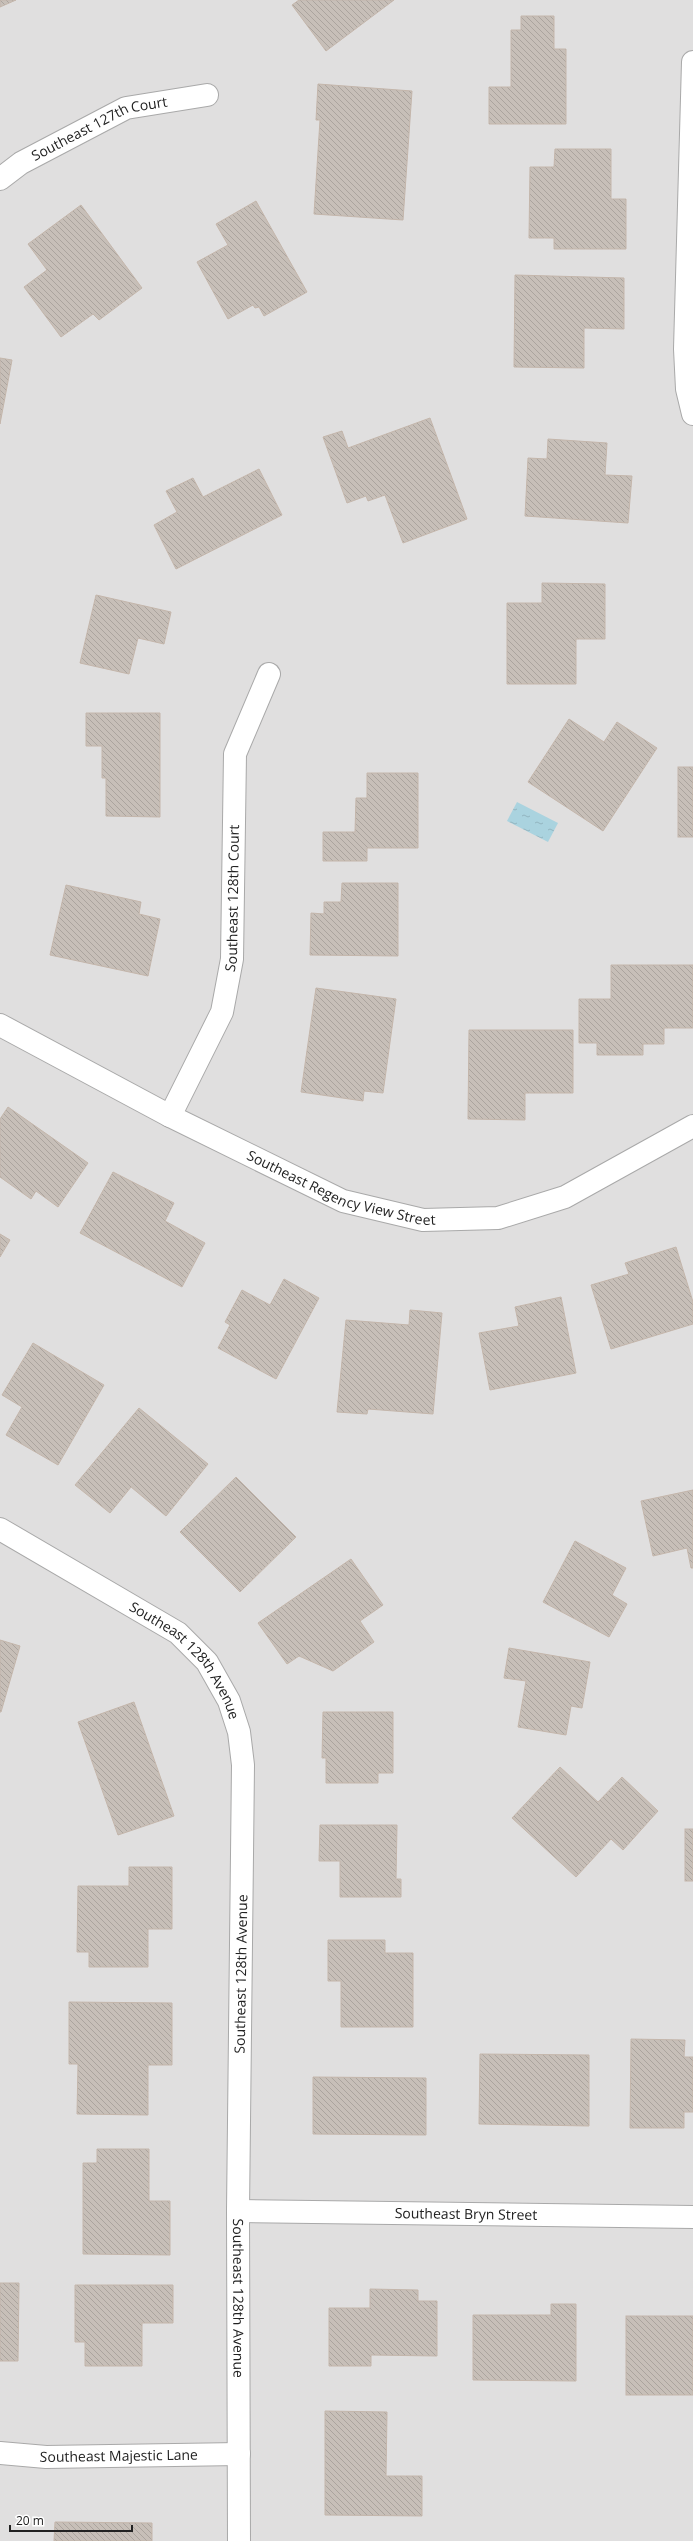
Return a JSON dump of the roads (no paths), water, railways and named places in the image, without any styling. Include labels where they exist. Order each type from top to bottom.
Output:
[{"type":"street","points":[[693,62],[685,349],[687,389],[693,414]]},
{"type":"street","name":"Southeast 127th Court","points":[[0,179],[21,163],[126,108],[207,95]]},
{"type":"street","name":"Southeast 128th Court","points":[[170,1116],[222,1012],[232,959],[235,754],[269,674]]},
{"type":"street","name":"Southeast Regency View Street","points":[[0,1025],[170,1116],[343,1201],[423,1220],[498,1218],[565,1197],[693,1126]]},
{"type":"street","name":"Southeast 128th Avenue","points":[[0,1529],[178,1633],[207,1662],[230,1701],[240,1732],[243,1764],[238,2211],[239,2541]]},
{"type":"street","name":"Southeast Bryn Street","points":[[238,2211],[693,2217]]},
{"type":"street","name":"Southeast Majestic Lane","points":[[0,2453],[46,2457],[238,2454]]},
{"type":"water","points":[[517,802],[558,823],[548,842],[507,821]]}]
